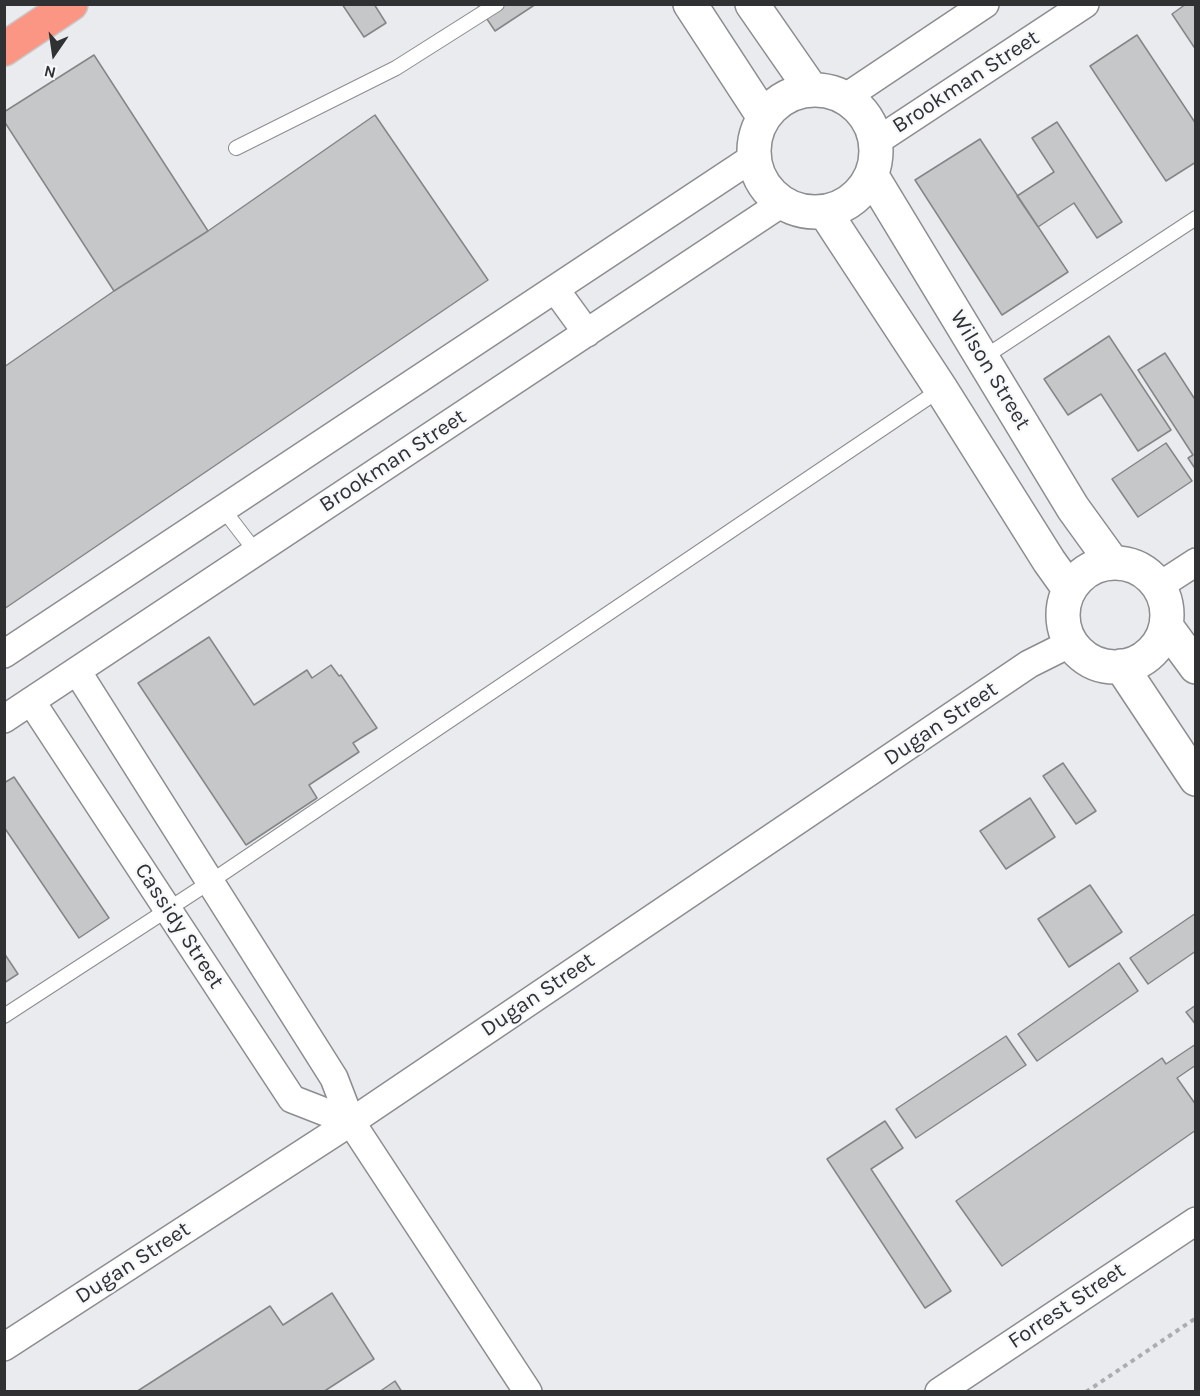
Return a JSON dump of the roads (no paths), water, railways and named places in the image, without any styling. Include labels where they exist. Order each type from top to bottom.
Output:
[{"type":"highway","points":[[4,49],[71,4]]},
{"type":"street","points":[[690,4],[764,116]]},
{"type":"street","points":[[752,4],[811,89]]},
{"type":"street","points":[[846,97],[985,4]]},
{"type":"street","name":"Brookman Street","points":[[876,141],[1085,4]]},
{"type":"street","points":[[811,89],[829,91],[846,97],[866,115],[876,141],[877,160],[872,176],[862,192],[847,204],[825,212],[801,211],[782,203],[762,183],[754,157],[755,135],[764,116],[779,101],[811,89]]},
{"type":"street","points":[[4,654],[754,157]]},
{"type":"street","name":"Wilson Street","points":[[872,176],[1074,508],[1112,562]]},
{"type":"street","name":"Brookman Street","points":[[4,718],[782,203]]},
{"type":"street","points":[[825,212],[1069,589]]},
{"type":"street","points":[[555,289],[586,333]]},
{"type":"street","points":[[1112,562],[1138,568],[1150,576],[1159,586],[1165,599],[1166,626],[1161,639],[1153,651],[1130,665],[1103,666],[1091,661],[1071,643],[1065,631],[1064,605],[1069,589],[1075,580],[1085,571],[1112,562]]},
{"type":"street","points":[[1159,586],[1196,562]]},
{"type":"street","points":[[1166,626],[1196,667]]},
{"type":"street","name":"Dugan Street","points":[[4,1347],[351,1122],[1029,664],[1071,643]]},
{"type":"street","points":[[1121,666],[1196,779]]},
{"type":"street","points":[[77,671],[334,1078],[351,1122],[528,1392]]},
{"type":"street","name":"Cassidy Street","points":[[31,701],[292,1099],[351,1122]]},
{"type":"street","name":"Forrest Street","points":[[939,1392],[1196,1221]]},
{"type":"lane","points":[[236,148],[396,69],[497,4]]},
{"type":"lane","points":[[983,358],[1196,218]]},
{"type":"lane","points":[[4,1016],[210,882],[941,389]]},
{"type":"lane","points":[[223,509],[256,552]]}]
